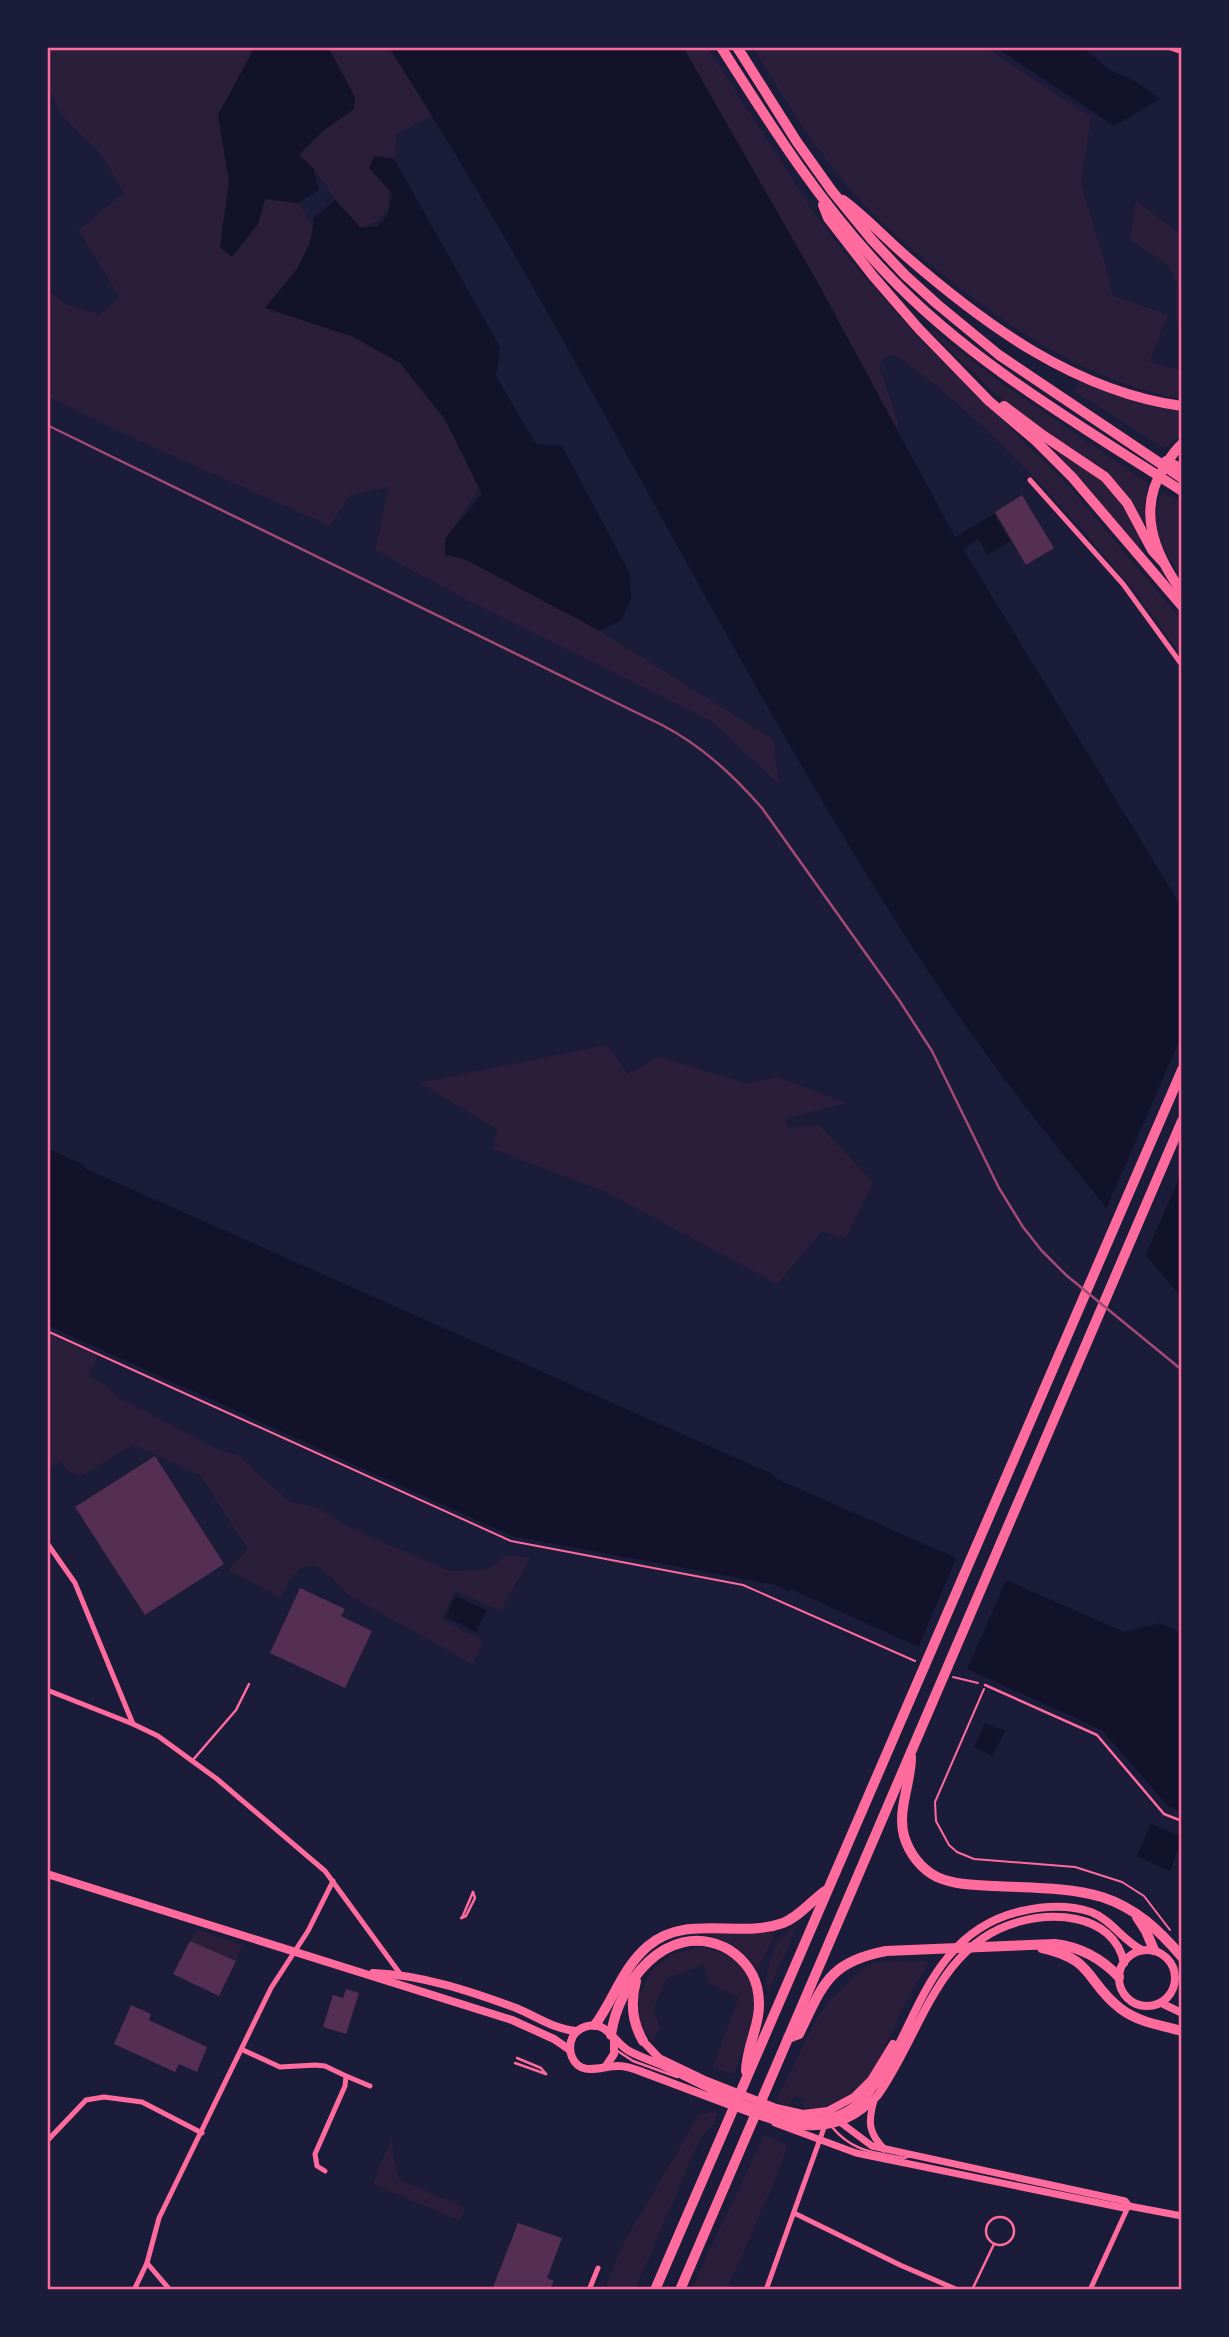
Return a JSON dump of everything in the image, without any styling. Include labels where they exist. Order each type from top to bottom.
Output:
[{"type":"highway","points":[[721,47],[818,195],[888,276],[946,330],[1027,389],[1182,491]]},
{"type":"highway","points":[[737,47],[797,142],[832,191],[905,275],[966,329],[1008,361],[1182,478]]},
{"type":"highway","points":[[832,191],[858,210],[942,286],[1018,341],[1062,366],[1114,389],[1152,401],[1182,406]]},
{"type":"highway","points":[[818,195],[828,218],[919,329],[989,401],[1065,470],[1182,606]]},
{"type":"highway","points":[[973,382],[1105,477],[1127,503],[1152,551],[1163,562]]},
{"type":"highway","points":[[1120,435],[1182,469]]},
{"type":"highway","points":[[1182,444],[1157,478],[1149,514],[1151,533],[1163,562],[1182,592]]},
{"type":"highway","points":[[1166,465],[1182,452]]},
{"type":"highway","points":[[655,2290],[1182,1070]]},
{"type":"highway","points":[[680,2290],[1182,1121]]},
{"type":"highway","points":[[911,1749],[911,1776],[902,1823],[913,1856],[926,1870],[935,1876],[965,1885],[1060,1890],[1090,1894],[1116,1902],[1160,1931],[1182,1957]]},
{"type":"highway","points":[[595,2025],[633,1961],[656,1940],[676,1931],[764,1927],[785,1922],[828,1888]]},
{"type":"highway","points":[[1135,1913],[1154,1951]]},
{"type":"highway","points":[[612,2037],[613,2021],[619,2007],[642,1968],[661,1951],[680,1942],[715,1943],[736,1954],[743,1961],[757,1986],[760,2012],[758,2027],[746,2055],[746,2078]]},
{"type":"highway","points":[[788,2038],[799,2034],[821,1990],[838,1969],[866,1955],[886,1951],[1055,1944],[1078,1949],[1108,1966],[1119,1977]]},
{"type":"highway","points":[[1032,1946],[1057,1951],[1073,1958],[1090,1972],[1113,2002],[1128,2014],[1149,2023],[1182,2031]]},
{"type":"highway","points":[[642,1968],[634,1990],[632,2007],[635,2024],[643,2041]]},
{"type":"main road","points":[[47,1874],[512,2020],[538,2031],[570,2050]]},
{"type":"main road","points":[[1124,1963],[1120,1948],[1113,1938],[1094,1925],[1075,1919],[1056,1917],[1027,1920],[992,1932],[972,1945],[947,1972],[882,2090],[873,2101],[864,2109],[831,2122],[800,2126],[771,2121],[631,2067],[606,2066],[594,2070],[580,2066],[575,2062],[570,2050],[577,2031],[595,2025],[629,2051],[781,2110],[803,2114],[819,2113],[844,2104],[865,2087],[908,2022],[938,1968],[951,1953],[980,1928],[1010,1914],[1049,1907],[1083,1910],[1106,1920],[1128,1942],[1142,1950],[1165,1956],[1173,1965],[1175,1983],[1182,1993]]},
{"type":"main road","points":[[1142,1950],[1134,1953],[1124,1963],[1119,1977],[1122,1992],[1133,2002],[1147,2006],[1161,2003],[1170,1995],[1175,1983]]},
{"type":"main road","points":[[366,1972],[421,1978],[499,2002],[559,2027],[577,2031]]},
{"type":"main road","points":[[1161,2003],[1182,2013]]},
{"type":"main road","points":[[643,2041],[659,2057],[697,2083],[788,2119],[831,2122],[870,2093],[897,2048],[908,2022]]},
{"type":"main road","points":[[606,2066],[615,2049],[612,2037]]},
{"type":"street","points":[[1168,47],[1182,52]]},
{"type":"street","points":[[1030,480],[1123,584],[1182,665]]},
{"type":"street","points":[[47,1543],[75,1583],[132,1724]]},
{"type":"street","points":[[47,1690],[158,1736],[238,1797],[325,1871],[401,1975]]},
{"type":"street","points":[[134,2290],[147,2263],[159,2218],[271,1988],[308,1931],[333,1881]]},
{"type":"street","points":[[243,2050],[280,2067],[325,2066],[370,2086]]},
{"type":"street","points":[[325,2171],[317,2166],[315,2154],[345,2087],[346,2076]]},
{"type":"street","points":[[47,2141],[86,2100],[104,2097],[142,2102],[202,2133]]},
{"type":"street","points":[[873,2101],[870,2130],[873,2138],[884,2149]]},
{"type":"street","points":[[771,2121],[856,2152],[1117,2207],[1129,2206],[1182,2216]]},
{"type":"street","points":[[766,2290],[816,2148],[831,2122],[867,2144],[884,2149],[1125,2201],[1129,2206]]},
{"type":"street","points":[[1090,2290],[1129,2206]]},
{"type":"street","points":[[794,2213],[958,2290]]},
{"type":"street","points":[[147,2263],[170,2290]]},
{"type":"street","points":[[589,2290],[598,2268]]},
{"type":"lane","points":[[191,1761],[236,1710],[249,1684]]},
{"type":"lane","points":[[985,1685],[1097,1735],[1164,1814],[1182,1821]]},
{"type":"lane","points":[[461,1918],[473,1892]]},
{"type":"lane","points":[[615,2049],[620,2055],[633,2061],[697,2083]]},
{"type":"lane","points":[[516,2061],[546,2074]]},
{"type":"lane","points":[[831,2122],[844,2140],[855,2147],[904,2158],[913,2155]]},
{"type":"lane","points":[[1006,2218],[1013,2225],[1013,2235],[1008,2242],[994,2244],[986,2234],[987,2225],[992,2219],[1006,2218]]},
{"type":"lane","points":[[972,2290],[994,2244]]},
{"type":"path","points":[[47,1331],[511,1541],[743,1585],[881,1645]]},
{"type":"path","points":[[985,1685],[934,1802],[936,1821],[949,1845],[957,1852],[974,1859],[1076,1867],[1122,1882],[1144,1896],[1174,1934]]},
{"type":"shaded area","points":[[47,47],[255,47],[218,115],[229,181],[220,247],[252,232],[259,220],[265,199],[298,203],[313,226],[311,238],[296,270],[266,308],[354,337],[400,363],[446,421],[479,488],[446,539],[445,555],[463,555],[600,631],[773,739],[779,784],[711,721],[465,599],[375,550],[389,487],[350,495],[330,526],[146,444],[47,396],[47,291],[66,304],[100,314],[120,297],[78,230],[124,193],[100,153],[62,116],[47,86]]},
{"type":"shaded area","points":[[255,47],[328,47],[355,97],[354,109],[324,130],[299,155],[313,168],[319,190],[298,203],[265,199],[258,224],[232,257],[220,247],[229,181],[218,115]]},
{"type":"shaded area","points":[[328,47],[389,47],[432,116],[397,134],[394,159],[374,156],[369,168],[388,189],[389,208],[378,221],[361,228],[339,204],[313,168],[299,155],[324,130],[354,109],[355,97]]},
{"type":"shaded area","points":[[389,47],[683,47],[820,287],[955,537],[994,514],[1010,541],[988,555],[978,539],[963,549],[1182,908],[1182,1298],[1073,1167],[1003,1077],[906,937],[773,717],[522,267]]},
{"type":"shaded area","points":[[683,47],[707,47],[817,217],[850,260],[922,341],[1067,484],[1182,621],[1182,658],[1155,619],[1065,511],[963,408],[894,355],[886,357],[879,366],[899,425],[896,427],[820,287]]},
{"type":"shaded area","points":[[753,47],[985,47],[1091,117],[1081,183],[1112,295],[1168,315],[1149,362],[1182,371],[1182,399],[1121,382],[1064,357],[985,307],[927,262],[881,221],[839,176],[804,129]]},
{"type":"shaded area","points":[[995,47],[1082,47],[1110,70],[1133,80],[1160,99],[1114,126]]},
{"type":"shaded area","points":[[374,156],[394,159],[500,347],[496,376],[536,444],[562,446],[630,574],[631,600],[621,620],[600,631],[464,559],[445,555],[445,539],[482,494],[446,421],[400,363],[354,337],[265,308],[297,269],[310,244],[314,218],[335,200],[361,228],[378,226],[388,215],[392,193],[369,168]]},
{"type":"shaded area","points":[[1136,201],[1182,235],[1182,254],[1179,261],[1182,262],[1182,327],[1177,324],[1177,283],[1167,264],[1130,240]]},
{"type":"shaded area","points":[[930,328],[1004,385],[1148,483],[1143,522],[1128,495],[1108,473],[1049,435],[994,393],[929,330]]},
{"type":"shaded area","points":[[1079,381],[1119,396],[1182,412],[1182,436],[1172,441],[1165,449],[1074,391]]},
{"type":"shaded area","points":[[1055,450],[1108,488],[1125,511],[1142,543],[1138,546]]},
{"type":"shaded area","points":[[1164,492],[1182,502],[1182,579],[1164,549],[1157,525],[1158,502]]},
{"type":"shaded area","points":[[607,1045],[628,1074],[659,1056],[746,1084],[778,1077],[846,1103],[785,1119],[788,1128],[819,1125],[873,1182],[846,1238],[822,1231],[777,1284],[604,1191],[493,1149],[497,1129],[419,1083]]},
{"type":"shaded area","points":[[47,1149],[82,1164],[86,1169],[772,1474],[777,1479],[1124,1632],[1160,1623],[1182,1633],[1182,1812],[1168,1806],[1102,1730],[791,1589],[789,1591],[776,1585],[512,1536],[47,1325]]},
{"type":"shaded area","points":[[47,1333],[98,1356],[88,1376],[109,1387],[116,1396],[221,1451],[238,1455],[289,1501],[319,1508],[348,1527],[450,1571],[485,1570],[508,1555],[530,1558],[501,1611],[455,1591],[442,1619],[484,1641],[472,1664],[348,1595],[316,1566],[301,1567],[290,1579],[281,1598],[228,1570],[248,1549],[200,1475],[133,1445],[81,1476],[70,1473],[59,1461],[47,1468]]},
{"type":"shaded area","points":[[455,1596],[487,1610],[476,1632],[446,1617]]},
{"type":"shaded area","points":[[985,1723],[1005,1731],[992,1756],[974,1747]]},
{"type":"shaded area","points":[[1151,1824],[1182,1837],[1170,1871],[1137,1856]]},
{"type":"shaded area","points":[[798,1923],[768,1993],[767,1974],[772,1954],[783,1936]]},
{"type":"shaded area","points":[[198,1930],[242,1945],[236,1961],[190,1941]]},
{"type":"shaded area","points":[[776,1930],[758,1971],[747,1957],[734,1947],[703,1934],[758,1933]]},
{"type":"shaded area","points":[[701,1947],[732,1957],[744,1968],[752,1982],[754,2013],[734,2074],[712,2068],[739,1998],[710,1984],[703,1964],[666,1979],[653,2010],[660,2027],[652,2042],[640,2027],[639,1996],[653,1969],[671,1954]]},
{"type":"shaded area","points":[[929,1961],[878,2061],[856,2092],[841,2102],[823,2108],[802,2107],[804,2099],[794,2095],[789,2106],[776,2102],[816,2020],[828,2002],[861,1970],[875,1962]]},
{"type":"shaded area","points":[[718,2113],[713,2125],[700,2138],[635,2290],[604,2290],[624,2242],[699,2115]]},
{"type":"shaded area","points":[[392,2135],[393,2155],[399,2179],[465,2208],[460,2221],[373,2184]]},
{"type":"shaded area","points":[[764,2135],[787,2144],[780,2168],[727,2290],[691,2290]]},
{"type":"pier","points":[[1182,1034],[1182,1172],[1144,1259],[1105,1212]]},
{"type":"pier","points":[[957,1556],[1007,1578],[966,1672],[917,1650]]},
{"type":"building","points":[[1022,495],[1054,548],[1026,565],[995,512]]},
{"type":"building","points":[[155,1456],[224,1564],[145,1615],[75,1507]]},
{"type":"building","points":[[300,1588],[345,1609],[341,1616],[372,1631],[345,1688],[270,1653]]},
{"type":"building","points":[[190,1941],[236,1961],[219,1996],[173,1974]]},
{"type":"building","points":[[346,1989],[359,1993],[346,2034],[323,2027],[333,1995],[343,1998]]},
{"type":"building","points":[[131,2005],[151,2014],[149,2020],[207,2047],[197,2072],[179,2064],[175,2072],[114,2044]]},
{"type":"building","points":[[518,2223],[562,2238],[547,2278],[554,2281],[551,2287],[557,2290],[492,2290]]},
{"type":"railway","points":[[47,425],[662,725],[716,762],[762,808],[899,1000],[932,1051],[999,1188],[1023,1227],[1066,1275],[1182,1370]]}]
